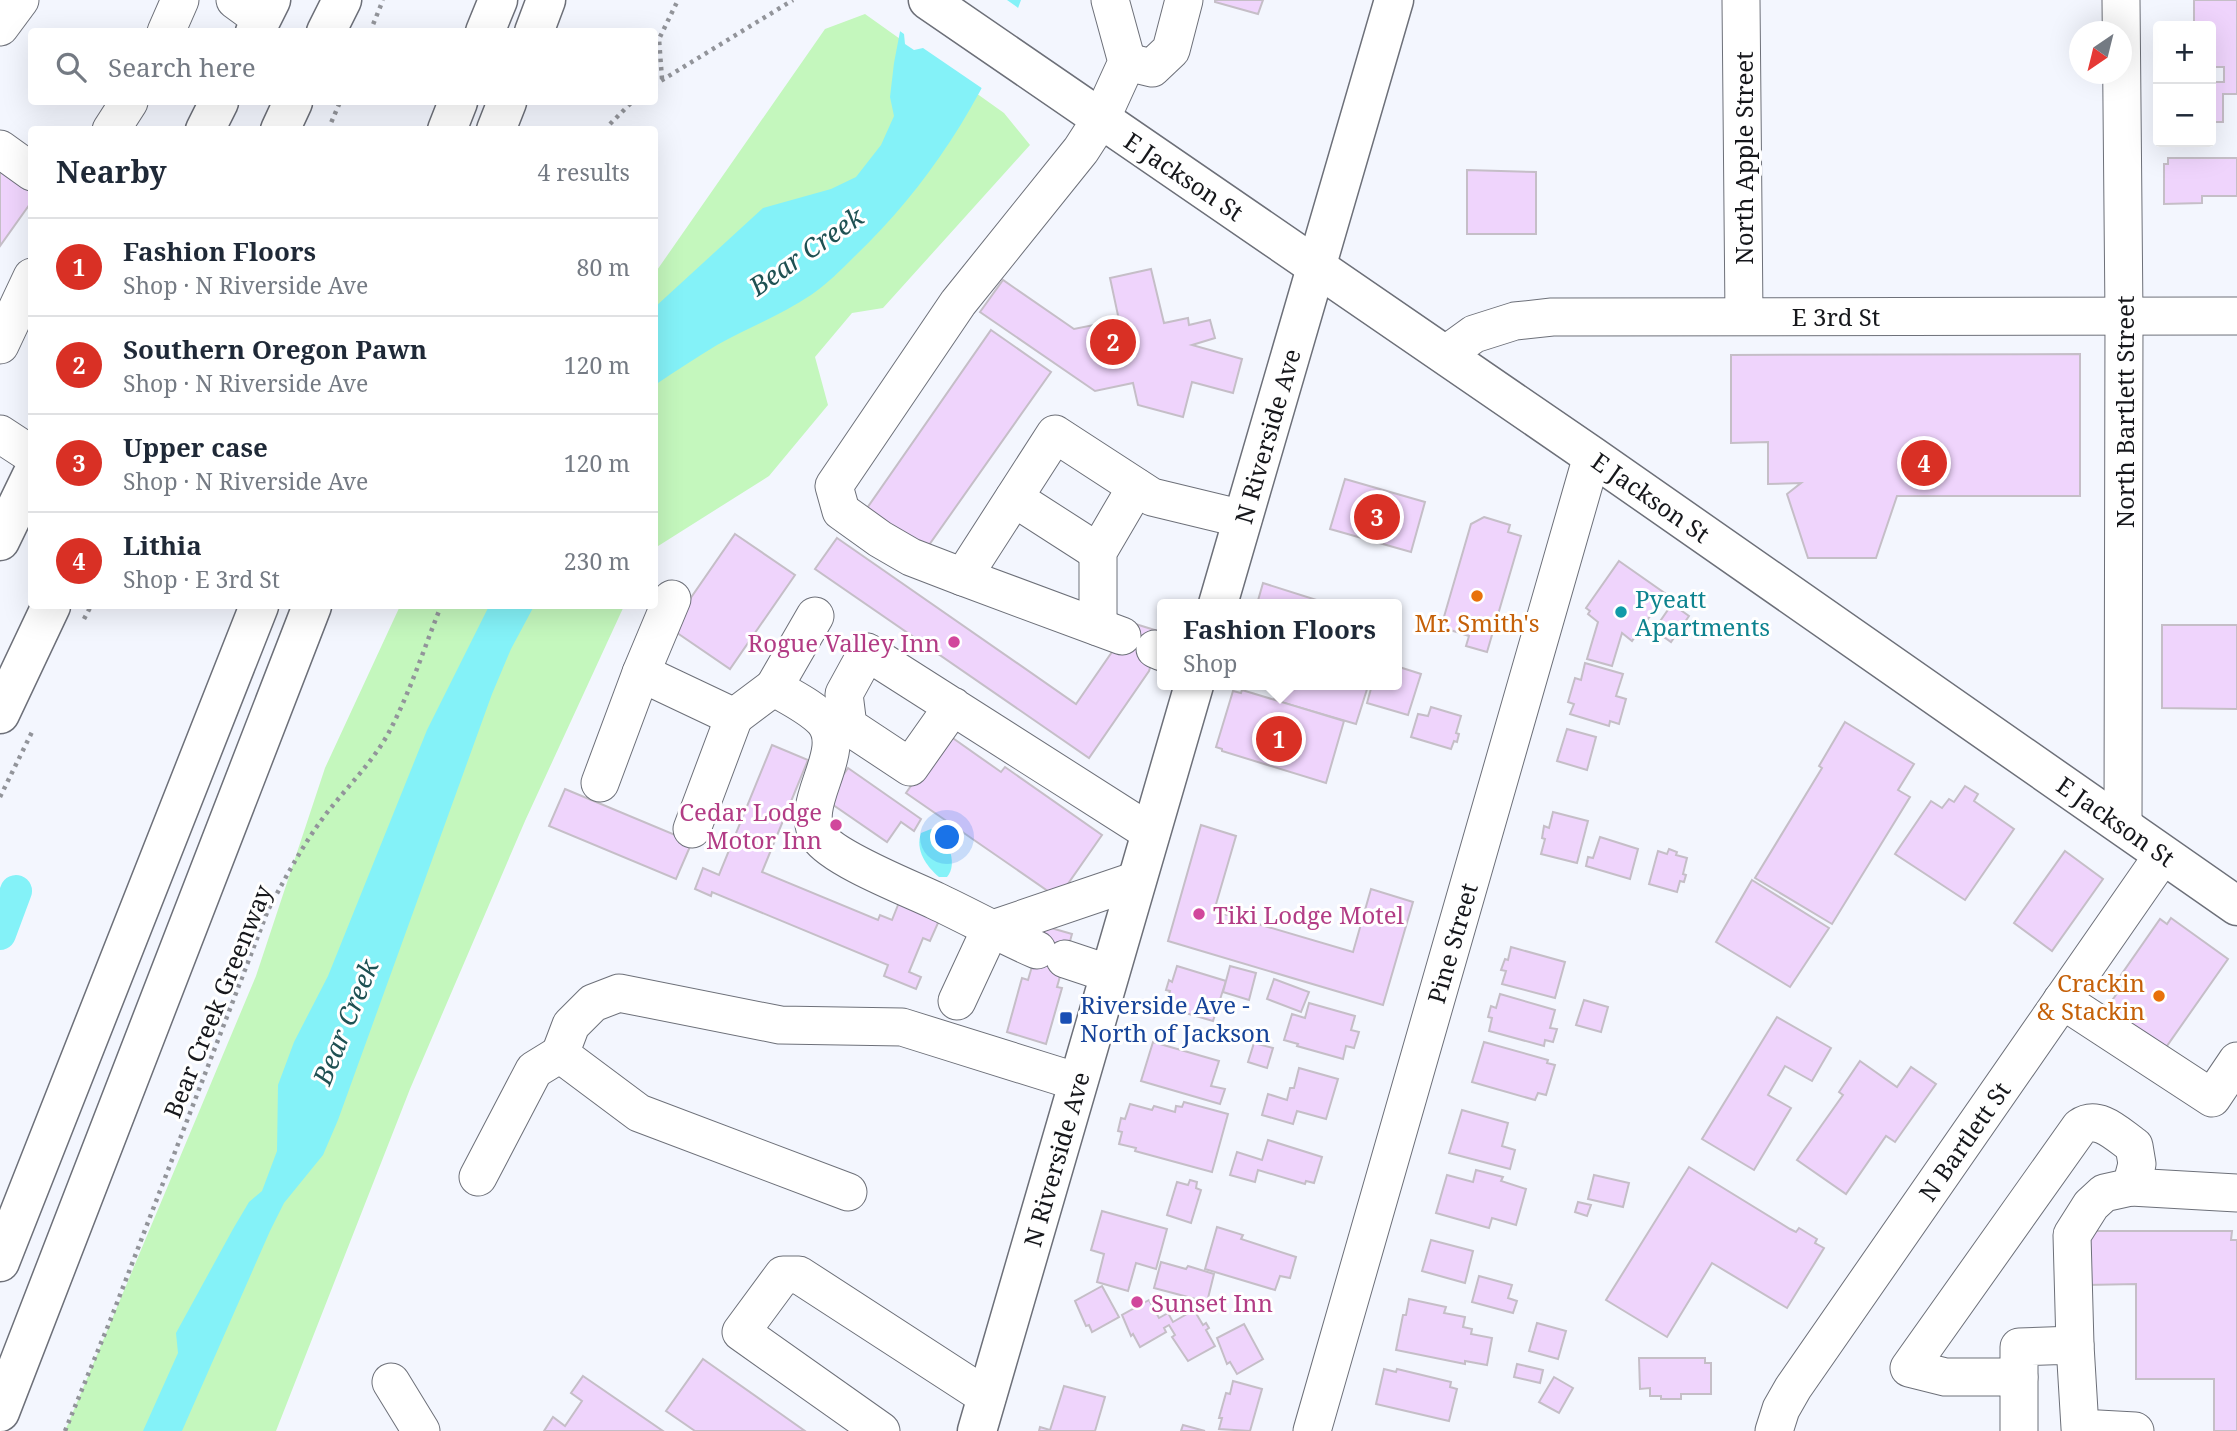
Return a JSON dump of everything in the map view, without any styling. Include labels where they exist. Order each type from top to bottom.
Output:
[{"type":"main road","points":[[329,28],[342,0]]},
{"type":"main road","points":[[487,28],[498,0]]},
{"type":"main road","points":[[536,28],[546,0]]},
{"type":"main road","name":"E Jackson St","points":[[928,0],[1592,456],[2237,906]]},
{"type":"main road","name":"N Riverside Ave","points":[[1219,599],[1394,0]]},
{"type":"main road","points":[[207,126],[218,105]]},
{"type":"main road","points":[[257,126],[266,105]]},
{"type":"main road","points":[[282,126],[292,105]]},
{"type":"main road","points":[[448,126],[457,105]]},
{"type":"main road","points":[[498,126],[506,105]]},
{"type":"main road","points":[[0,541],[28,483]]},
{"type":"main road","points":[[0,714],[50,609]]},
{"type":"main road","points":[[0,1262],[258,609]]},
{"type":"main road","points":[[0,1412],[312,609]]},
{"type":"main road","name":"N Riverside Ave","points":[[982,1414],[1193,690]]},
{"type":"street","points":[[0,27],[20,0]]},
{"type":"street","points":[[168,28],[180,0]]},
{"type":"street","points":[[1111,0],[1127,62],[1101,119],[1081,150],[958,303],[835,486],[841,511],[911,557],[1110,631],[1098,552],[1136,487]]},
{"type":"street","points":[[1127,62],[1152,68],[1171,50],[1184,0]]},
{"type":"street","name":"North Apple Street","points":[[1741,0],[1744,316]]},
{"type":"street","name":"North Bartlett Street","points":[[2121,0],[2124,316],[2123,825]]},
{"type":"street","points":[[114,126],[127,105]]},
{"type":"street","points":[[0,149],[28,169]]},
{"type":"street","points":[[4,327],[28,284]]},
{"type":"street","name":"E 3rd St","points":[[1445,355],[1474,334],[1515,321],[1552,317],[2237,316]]},
{"type":"street","points":[[0,433],[28,452]]},
{"type":"street","points":[[963,577],[1055,434],[1152,497],[1242,519]]},
{"type":"street","name":"Pine Street","points":[[1312,1431],[1592,456]]},
{"type":"street","points":[[1014,498],[1098,552]]},
{"type":"street","points":[[600,783],[672,598]]},
{"type":"street","points":[[692,829],[734,717],[774,687],[815,616]]},
{"type":"street","points":[[641,673],[734,717]]},
{"type":"street","points":[[774,687],[816,714],[828,727],[830,754],[812,818],[818,837],[840,856],[990,930],[1051,955],[1110,974]]},
{"type":"street","points":[[953,706],[1151,833]]},
{"type":"street","name":"N Bartlett St","points":[[1774,1431],[1781,1409],[1793,1388],[2163,855]]},
{"type":"street","points":[[957,1001],[990,930],[1137,880]]},
{"type":"street","points":[[478,1177],[534,1070],[560,1054],[572,1025],[593,1003],[619,993],[780,1025],[902,1027],[1078,1082]]},
{"type":"street","points":[[2062,1000],[2212,1098],[2237,1061]]},
{"type":"street","points":[[560,1054],[639,1113],[848,1192]]},
{"type":"street","points":[[2019,1377],[1945,1377],[1909,1368],[2086,1122],[2102,1124],[2134,1146],[2137,1164],[2131,1187]]},
{"type":"street","points":[[2135,1431],[2080,1428],[2072,1235],[2091,1205],[2104,1193],[2131,1187],[2237,1193]]},
{"type":"street","points":[[881,1431],[741,1332],[783,1275],[799,1275],[982,1414]]},
{"type":"street","points":[[2019,1431],[2019,1347],[2075,1345]]},
{"type":"street","points":[[391,1382],[421,1431]]},
{"type":"path","points":[[372,28],[383,0]]},
{"type":"path","points":[[662,79],[659,39],[678,0]]},
{"type":"path","points":[[658,82],[793,0]]},
{"type":"path","points":[[330,126],[339,105]]},
{"type":"path","points":[[608,126],[629,105]]},
{"type":"path","name":"Bear Creek Greenway","points":[[65,1431],[268,910],[326,814],[366,768],[388,734],[440,609]]},
{"type":"green space","points":[[865,14],[1004,113],[1030,145],[883,308],[852,313],[815,357],[828,405],[769,476],[658,546],[658,269],[825,29]]},
{"type":"green space","points":[[399,609],[623,609],[525,821],[410,1089],[276,1431],[65,1431],[256,976],[325,768]]},
{"type":"water","name":"Bear Creek","points":[[906,0],[1021,0],[991,71],[953,138],[931,170],[882,229],[834,277],[811,295],[717,345],[658,383],[658,304],[763,208],[831,189],[856,177],[881,145],[894,116],[890,97]]},
{"type":"water","name":"Bear Creek","points":[[488,609],[532,609],[511,649],[492,694],[323,1155],[284,1203],[182,1431],[143,1431],[178,1353],[176,1333],[249,1202],[262,1191],[277,1151],[278,1085],[294,1042],[328,976],[427,730]]},
{"type":"water","points":[[931,829],[942,837],[950,850],[952,864],[947,877],[939,877],[934,873],[926,863],[919,846],[921,833]]},
{"type":"pier","points":[[902,0],[1007,0],[1021,10],[1008,47],[986,91],[923,48],[914,50],[905,44],[904,34],[897,29]]},
{"type":"building","points":[[1215,0],[1263,0],[1258,14]]},
{"type":"building","points":[[2194,0],[2237,0],[2237,94],[2223,94],[2223,122],[2216,122],[2216,82],[2224,82],[2224,67],[2216,67],[2216,21],[2194,21]]},
{"type":"building","points":[[2168,158],[2237,158],[2237,196],[2202,196],[2202,203],[2164,204],[2164,164],[2168,164]]},
{"type":"building","points":[[0,166],[28,185],[28,207],[0,246]]},
{"type":"building","points":[[1467,170],[1536,172],[1536,234],[1467,234]]},
{"type":"building","points":[[1151,269],[1164,323],[1188,318],[1189,325],[1210,320],[1215,338],[1192,345],[1242,359],[1233,393],[1192,382],[1183,417],[1138,405],[1133,383],[1095,391],[980,312],[1003,280],[1074,329],[1119,320],[1110,278]]},
{"type":"building","points":[[991,330],[1051,372],[924,552],[865,511]]},
{"type":"building","points":[[2080,354],[2080,496],[1897,496],[1876,558],[1808,558],[1787,494],[1801,483],[1768,484],[1768,442],[1731,443],[1731,355]]},
{"type":"building","points":[[1345,479],[1425,502],[1411,552],[1330,529]]},
{"type":"building","name":"Mr. Smith's","points":[[1484,517],[1510,525],[1508,532],[1521,536],[1487,652],[1466,646],[1469,636],[1441,627],[1471,524]]},
{"type":"building","points":[[735,534],[795,575],[730,669],[670,628]]},
{"type":"building","name":"Rogue Valley Inn","points":[[837,538],[1076,704],[1114,649],[1126,621],[1157,631],[1157,645],[1149,671],[1089,758],[815,569]]},
{"type":"building","name":"Pyeatt Apartments","points":[[1619,561],[1666,594],[1632,641],[1622,633],[1612,666],[1587,659],[1598,622],[1588,614],[1590,611],[1586,608]]},
{"type":"building","points":[[1263,583],[1313,599],[1258,599]]},
{"type":"building","points":[[1672,604],[1689,616],[1671,642],[1654,630]]},
{"type":"building","points":[[2162,625],[2237,625],[2237,709],[2162,708]]},
{"type":"building","points":[[1585,663],[1623,674],[1616,696],[1626,699],[1619,724],[1610,721],[1609,726],[1570,714],[1574,704],[1568,702],[1575,678],[1581,680]]},
{"type":"building","points":[[1402,668],[1421,674],[1408,715],[1367,703],[1371,690],[1402,690]]},
{"type":"building","points":[[1242,690],[1344,721],[1326,783],[1216,747],[1233,691],[1241,693]]},
{"type":"building","points":[[1277,690],[1367,690],[1356,724],[1274,700]]},
{"type":"building","points":[[1431,707],[1461,716],[1456,733],[1459,734],[1457,742],[1454,741],[1451,749],[1411,737],[1418,714],[1428,716]]},
{"type":"building","points":[[1845,722],[1914,764],[1898,790],[1910,797],[1832,924],[1755,878],[1822,768],[1819,766]]},
{"type":"building","points":[[1567,729],[1596,737],[1587,770],[1557,761]]},
{"type":"building","points":[[947,734],[1001,772],[1005,767],[1102,835],[1058,898],[906,793]]},
{"type":"building","points":[[772,745],[808,760],[762,872],[878,920],[880,915],[892,920],[900,900],[935,915],[938,923],[930,941],[923,938],[909,972],[921,977],[916,989],[884,976],[888,965],[712,892],[711,896],[695,889],[703,868],[719,875]]},
{"type":"building","points":[[848,768],[921,819],[914,831],[901,822],[887,842],[826,800]]},
{"type":"building","points":[[1965,786],[1978,794],[1974,801],[2014,829],[1965,900],[1895,854],[1931,801],[1942,808],[1949,799],[1954,802]]},
{"type":"building","points":[[565,789],[692,842],[676,879],[549,826]]},
{"type":"building","points":[[1553,812],[1588,821],[1577,863],[1541,854],[1545,839],[1542,838],[1544,826],[1549,828]]},
{"type":"building","name":"Tiki Lodge Motel","points":[[1201,825],[1236,836],[1214,911],[1353,952],[1371,889],[1413,902],[1383,1005],[1168,941]]},
{"type":"building","points":[[1600,837],[1638,849],[1630,879],[1586,866],[1588,857],[1593,858]]},
{"type":"building","points":[[1669,849],[1677,852],[1676,855],[1687,858],[1684,882],[1680,881],[1677,892],[1649,884],[1658,851],[1667,854]]},
{"type":"building","points":[[2065,851],[2103,879],[2052,951],[2014,923]]},
{"type":"building","points":[[1752,880],[1829,928],[1790,987],[1716,942]]},
{"type":"building","name":"Crackin & Stackin","points":[[2171,918],[2228,959],[2162,1053],[2104,1012],[2127,979],[2121,975],[2160,919],[2167,924]]},
{"type":"building","points":[[1044,926],[1072,934],[1057,987],[1062,988],[1046,1044],[1007,1032],[1022,978],[1028,980]]},
{"type":"building","points":[[1511,947],[1565,962],[1555,998],[1502,984],[1506,971],[1501,970],[1505,959],[1508,960]]},
{"type":"building","points":[[1177,966],[1226,981],[1213,1021],[1165,1007],[1170,991],[1166,990],[1169,980],[1172,982]]},
{"type":"building","points":[[1230,966],[1256,973],[1249,1000],[1223,992]]},
{"type":"building","points":[[1274,979],[1309,992],[1301,1012],[1267,999]]},
{"type":"building","points":[[1500,994],[1555,1010],[1550,1028],[1557,1029],[1553,1042],[1545,1040],[1544,1046],[1489,1031],[1492,1018],[1488,1017],[1491,1006],[1496,1008]]},
{"type":"building","points":[[1584,1000],[1608,1007],[1601,1032],[1576,1025]]},
{"type":"building","points":[[1309,1003],[1355,1016],[1351,1030],[1359,1032],[1354,1048],[1346,1046],[1343,1059],[1284,1040],[1292,1014],[1305,1018]]},
{"type":"building","points":[[1777,1017],[1831,1048],[1812,1081],[1785,1066],[1768,1095],[1791,1108],[1754,1170],[1702,1139]]},
{"type":"building","points":[[1153,1042],[1219,1061],[1211,1086],[1225,1089],[1220,1104],[1141,1081]]},
{"type":"building","points":[[1484,1042],[1548,1060],[1547,1063],[1555,1065],[1546,1095],[1538,1093],[1535,1100],[1472,1082]]},
{"type":"building","points":[[1254,1043],[1273,1048],[1267,1068],[1248,1062]]},
{"type":"building","points":[[1860,1061],[1897,1087],[1911,1067],[1936,1084],[1895,1142],[1886,1136],[1846,1194],[1797,1160],[1843,1095],[1839,1092]]},
{"type":"building","points":[[1299,1068],[1338,1079],[1326,1119],[1297,1111],[1293,1124],[1262,1115],[1268,1094],[1287,1100],[1290,1088],[1294,1088]]},
{"type":"building","points":[[1184,1102],[1228,1114],[1212,1172],[1119,1144],[1121,1118],[1125,1119],[1130,1104],[1152,1110],[1154,1106],[1175,1112],[1176,1106],[1182,1107]]},
{"type":"building","points":[[1462,1110],[1508,1123],[1502,1146],[1515,1150],[1510,1169],[1449,1153]]},
{"type":"building","points":[[1268,1140],[1322,1157],[1314,1183],[1306,1181],[1305,1184],[1258,1170],[1255,1182],[1230,1175],[1237,1152],[1262,1160]]},
{"type":"building","points":[[1689,1167],[1790,1229],[1796,1232],[1799,1228],[1817,1239],[1815,1243],[1824,1248],[1787,1308],[1712,1263],[1667,1337],[1606,1300]]},
{"type":"building","points":[[1476,1170],[1503,1177],[1501,1181],[1526,1189],[1516,1225],[1492,1218],[1489,1228],[1436,1213],[1447,1175],[1473,1182]]},
{"type":"building","points":[[1594,1175],[1629,1183],[1623,1207],[1588,1199]]},
{"type":"building","points":[[1190,1180],[1197,1182],[1196,1188],[1201,1190],[1191,1223],[1167,1215],[1177,1182],[1188,1185]]},
{"type":"building","points":[[1578,1202],[1591,1205],[1587,1216],[1575,1212]]},
{"type":"building","points":[[1102,1211],[1167,1229],[1156,1269],[1136,1263],[1128,1291],[1097,1282],[1104,1254],[1091,1250]]},
{"type":"building","points":[[1217,1227],[1243,1235],[1241,1239],[1296,1257],[1290,1278],[1280,1276],[1275,1290],[1205,1269]]},
{"type":"building","points":[[2087,1231],[2232,1231],[2231,1240],[2237,1240],[2237,1431],[2214,1431],[2214,1379],[2136,1379],[2136,1284],[2086,1285]]},
{"type":"building","points":[[1431,1240],[1473,1251],[1465,1283],[1422,1271]]},
{"type":"building","points":[[1161,1262],[1214,1274],[1207,1302],[1154,1288]]},
{"type":"building","points":[[1479,1276],[1512,1285],[1508,1298],[1517,1301],[1513,1313],[1472,1302]]},
{"type":"building","points":[[1102,1286],[1119,1317],[1092,1332],[1089,1325],[1086,1326],[1075,1301]]},
{"type":"building","points":[[1409,1299],[1446,1307],[1444,1313],[1465,1317],[1463,1327],[1472,1329],[1471,1334],[1492,1338],[1487,1365],[1465,1361],[1465,1364],[1396,1350]]},
{"type":"building","points":[[1149,1300],[1159,1318],[1168,1313],[1173,1322],[1194,1310],[1203,1325],[1206,1323],[1209,1328],[1206,1330],[1215,1346],[1188,1361],[1172,1337],[1175,1335],[1169,1325],[1164,1328],[1166,1332],[1140,1347],[1133,1334],[1131,1336],[1122,1315]]},
{"type":"building","points":[[1537,1323],[1566,1331],[1558,1359],[1529,1351]]},
{"type":"building","points":[[1244,1324],[1263,1359],[1237,1374],[1230,1362],[1227,1364],[1217,1338]]},
{"type":"building","points":[[1639,1358],[1705,1358],[1705,1363],[1711,1363],[1711,1394],[1681,1394],[1681,1399],[1650,1396],[1650,1388],[1640,1389]]},
{"type":"building","points":[[703,1359],[805,1431],[695,1431],[666,1411]]},
{"type":"building","points":[[1517,1364],[1543,1370],[1540,1383],[1514,1377]]},
{"type":"building","points":[[1384,1369],[1396,1372],[1397,1369],[1451,1382],[1450,1387],[1457,1389],[1449,1421],[1376,1404]]},
{"type":"building","points":[[583,1376],[663,1431],[544,1431],[553,1417],[565,1426],[582,1401],[571,1393]]},
{"type":"building","points":[[1554,1377],[1573,1388],[1559,1413],[1539,1402]]},
{"type":"building","points":[[1233,1381],[1262,1389],[1250,1431],[1219,1429],[1226,1393],[1230,1394]]},
{"type":"building","points":[[1064,1386],[1105,1397],[1095,1431],[1039,1431],[1040,1427],[1050,1430]]},
{"type":"building","points":[[1183,1425],[1205,1431],[1181,1431]]},
{"type":"waterway","points":[[0,934],[16,891]]},
{"type":"place","name":"Southern Oregon Pawn","points":[[1113,342]]},
{"type":"place","name":"Lithia","points":[[1924,463]]},
{"type":"place","name":"Upper case","points":[[1377,517]]},
{"type":"place","name":"Mr. Smith's","points":[[1477,596]]},
{"type":"place","name":"Pyeatt Apartments","points":[[1621,612]]},
{"type":"place","name":"Rogue Valley Inn","points":[[954,642]]},
{"type":"place","name":"Fashion Floors","points":[[1279,739]]},
{"type":"place","name":"Cedar Lodge Motor Inn","points":[[836,825]]},
{"type":"place","name":"Tiki Lodge Motel","points":[[1199,914]]},
{"type":"place","name":"Crackin & Stackin","points":[[2159,996]]},
{"type":"place","name":"Riverside Ave - North of Jackson","points":[[1066,1018]]},
{"type":"place","name":"Sunset Inn","points":[[1137,1302]]}]
